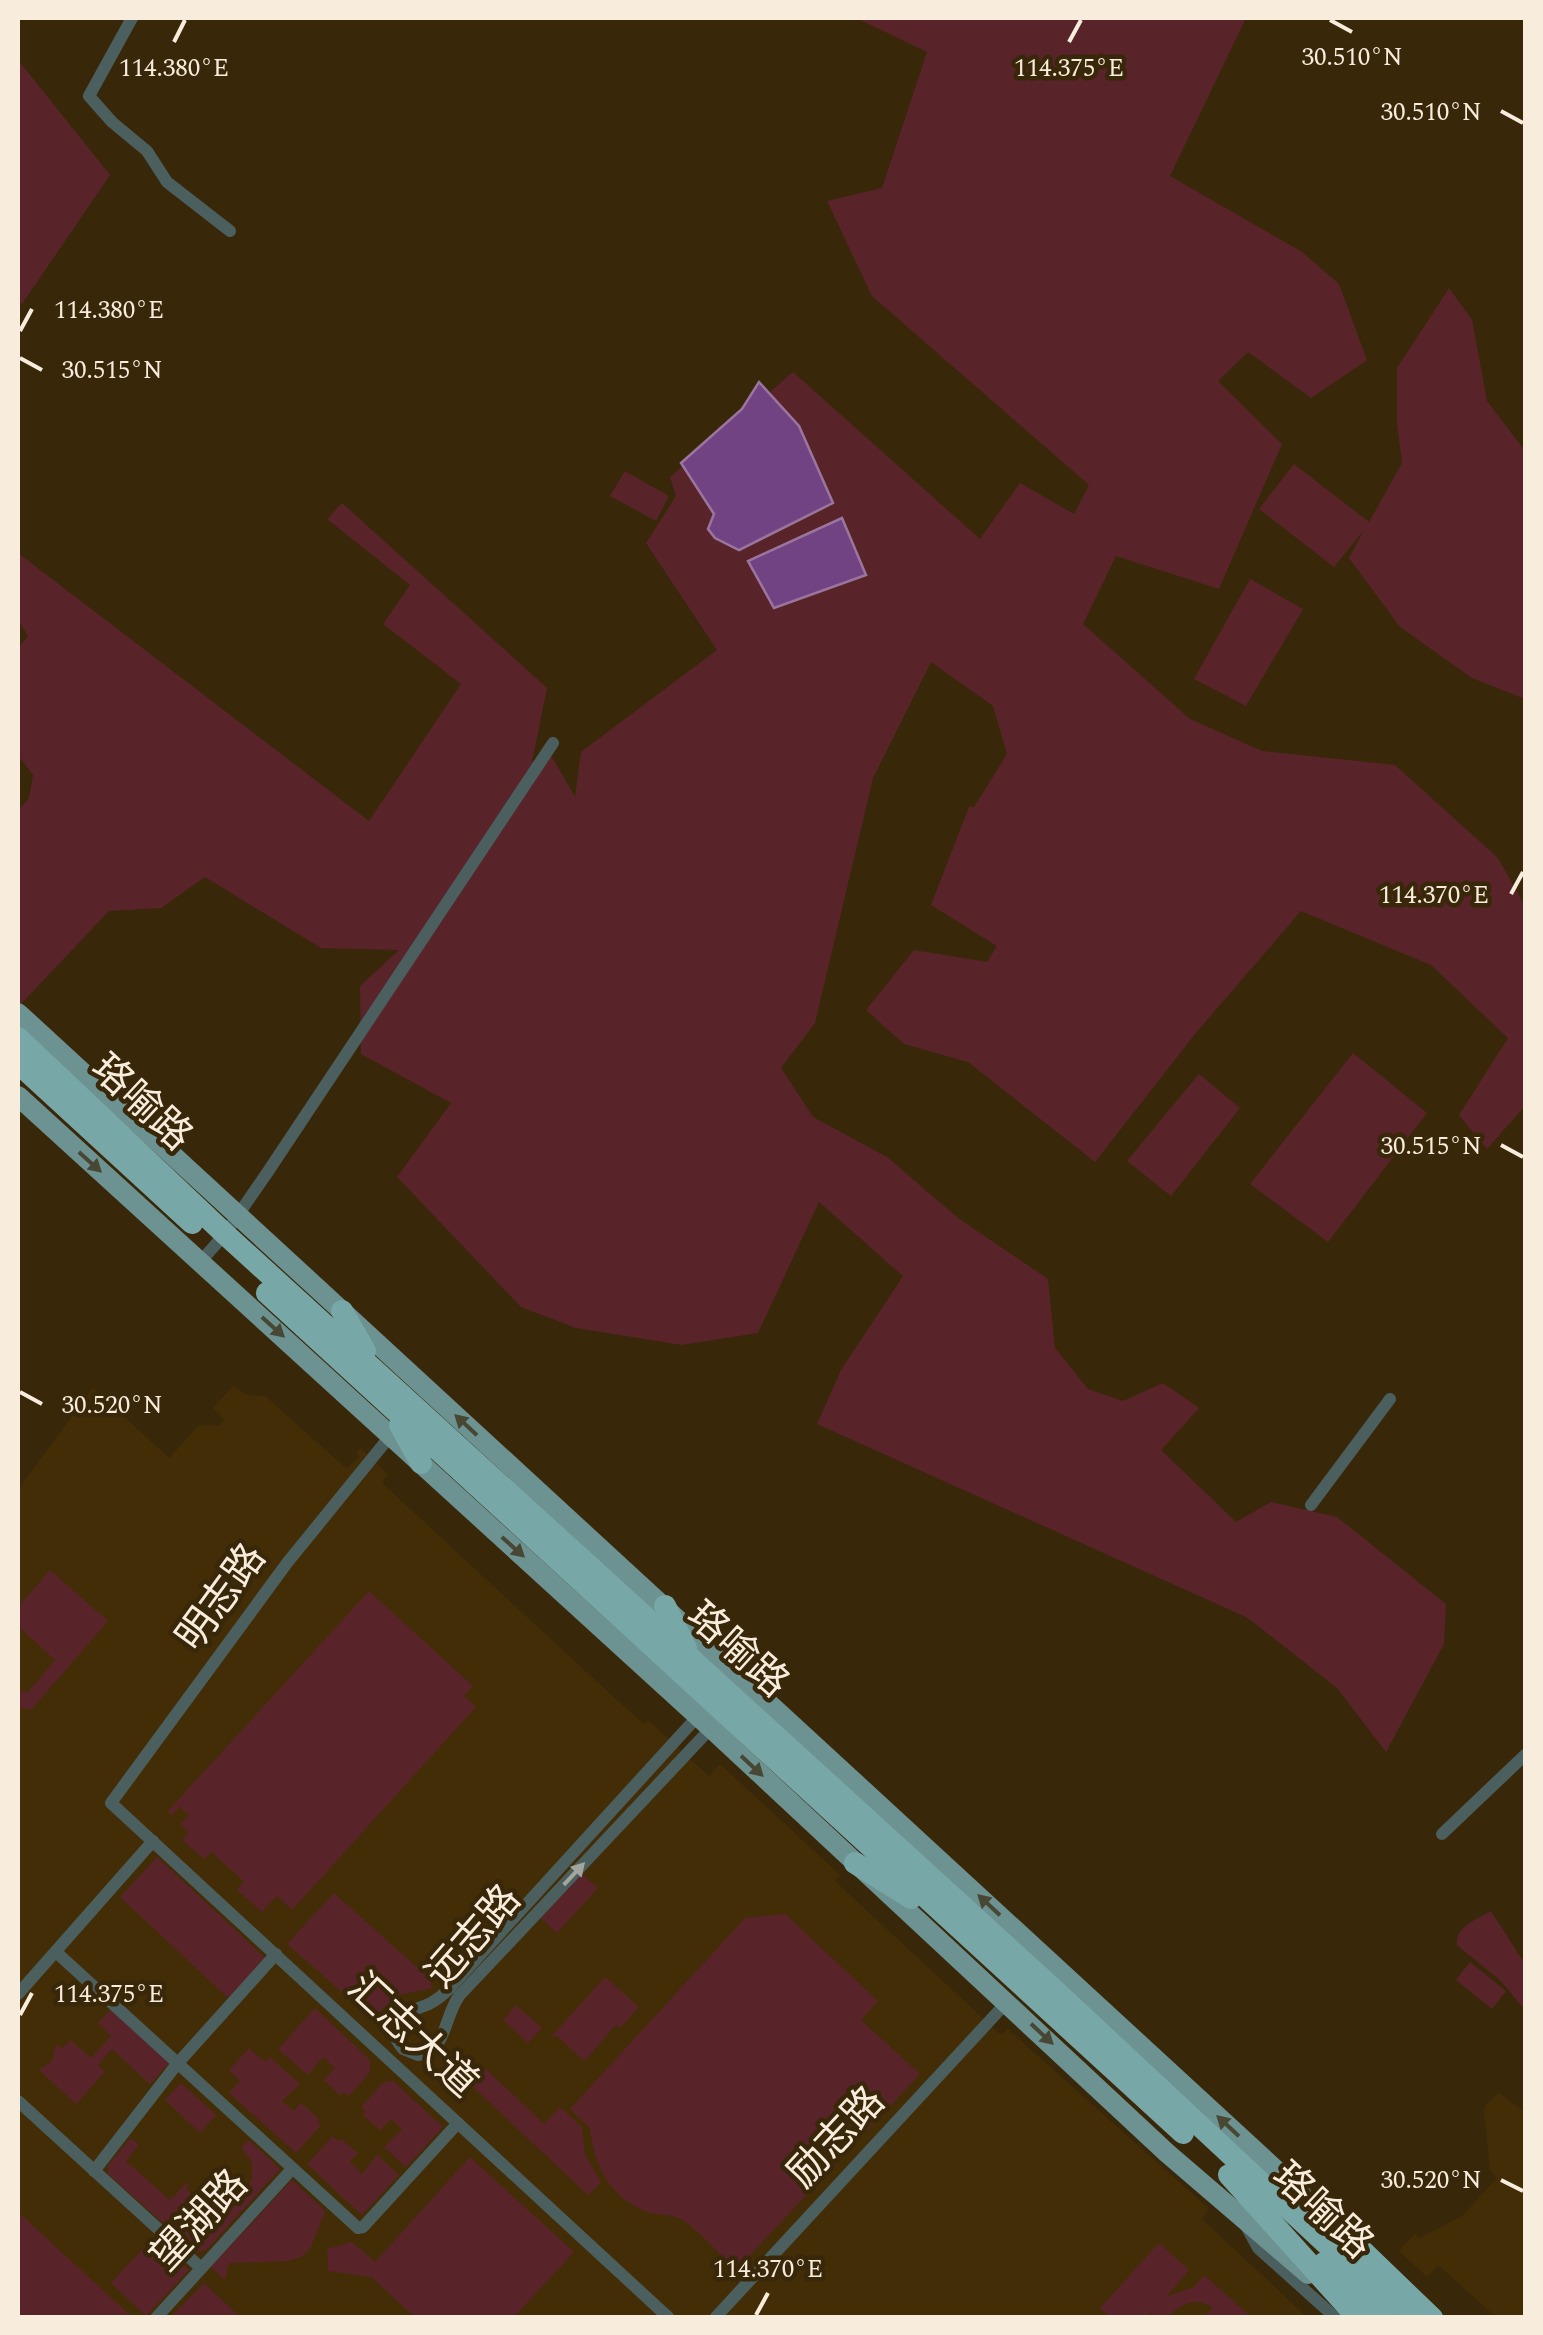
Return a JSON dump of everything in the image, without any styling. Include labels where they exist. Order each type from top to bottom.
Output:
[{"type":"highway","points":[[18,1029],[55,1049]]},
{"type":"highway","name":"珞喻路","points":[[18,1038],[392,1408],[1051,1986],[1382,2318]]},
{"type":"highway","name":"珞喻路","points":[[18,1063],[376,1372],[962,1930],[1230,2166],[1298,2218],[1406,2318]]},
{"type":"highway","points":[[342,1311],[376,1372]]},
{"type":"highway","points":[[392,1408],[421,1463]]},
{"type":"highway","points":[[666,1606],[705,1722]]},
{"type":"highway","points":[[854,1863],[962,1930]]},
{"type":"highway","points":[[1230,2166],[1326,2215],[1432,2318]]},
{"type":"highway","points":[[1230,2166],[1348,2316]]},
{"type":"main road","points":[[18,1014],[55,1049],[391,1436],[1348,2316]]},
{"type":"main road","points":[[18,1096],[220,1239],[342,1311],[1326,2215]]},
{"type":"street","points":[[132,18],[88,96],[147,151],[166,182],[230,231]]},
{"type":"street","points":[[220,1239],[553,742]]},
{"type":"street","points":[[1311,1505],[1390,1399]]},
{"type":"street","name":"明志路","points":[[112,1803],[287,1563],[391,1436]]},
{"type":"street","name":"远志路","points":[[394,2030],[405,2010],[429,2004],[450,1988],[705,1722]]},
{"type":"street","name":"远志路","points":[[422,2055],[439,2044],[445,2020],[459,1996],[705,1722]]},
{"type":"street","points":[[1442,1834],[1526,1754]]},
{"type":"street","name":"汇志大道","points":[[112,1803],[669,2318]]},
{"type":"street","points":[[18,1994],[153,1841]]},
{"type":"street","points":[[56,1952],[360,2228],[458,2123]]},
{"type":"street","points":[[94,2172],[177,2064],[276,1954]]},
{"type":"street","name":"励志路","points":[[715,2318],[1007,2002]]},
{"type":"street","points":[[360,2032],[376,2038],[394,2030],[402,2050],[422,2055],[416,2074],[422,2090]]},
{"type":"street","points":[[18,2101],[201,2268]]},
{"type":"street","name":"望湖路","points":[[156,2318],[292,2169]]},
{"type":"shaded area","points":[[856,18],[1246,18],[1170,176],[1302,252],[1339,284],[1367,360],[1311,398],[1248,352],[1218,381],[1282,444],[1219,589],[1116,556],[1083,624],[1190,719],[1262,751],[1395,765],[1498,858],[1525,906],[1525,1106],[1487,1149],[1459,1115],[1508,1038],[1431,965],[1301,911],[1195,1034],[1095,1162],[968,1062],[904,1044],[866,1010],[914,950],[987,962],[997,946],[931,905],[969,807],[974,807],[1007,754],[993,706],[931,662],[873,778],[815,1023],[781,1068],[813,1117],[887,1157],[958,1218],[1048,1279],[1055,1348],[1088,1389],[1123,1401],[1163,1383],[1199,1408],[1161,1450],[1236,1522],[1271,1502],[1337,1517],[1446,1604],[1444,1644],[1386,1752],[1337,1688],[1248,1618],[817,1424],[841,1370],[903,1276],[819,1202],[758,1333],[682,1345],[576,1328],[521,1307],[397,1177],[451,1103],[361,1054],[360,986],[399,950],[321,948],[205,877],[161,908],[109,911],[20,1005],[18,1002],[18,810],[29,798],[33,775],[18,755],[18,648],[28,636],[18,620],[18,553],[369,821],[461,684],[383,624],[410,585],[327,519],[342,503],[547,688],[532,762],[552,757],[575,797],[581,752],[717,650],[646,543],[676,496],[670,477],[793,372],[980,539],[1020,483],[1074,514],[1089,485],[872,296],[827,201],[882,188],[927,52]]},
{"type":"shaded area","points":[[18,60],[110,175],[22,304],[18,301]]},
{"type":"shaded area","points":[[1449,288],[1472,320],[1487,401],[1525,451],[1525,699],[1472,678],[1400,627],[1349,558],[1364,530],[1334,567],[1259,509],[1294,464],[1369,522],[1402,463],[1397,368]]},
{"type":"shaded area","points":[[759,382],[799,426],[833,503],[739,550],[715,538],[708,529],[714,514],[681,463],[742,409]]},
{"type":"shaded area","points":[[625,471],[669,496],[656,521],[610,496]]},
{"type":"shaded area","points":[[842,518],[866,575],[774,608],[748,561]]},
{"type":"shaded area","points":[[1250,579],[1303,609],[1246,706],[1194,679]]},
{"type":"shaded area","points":[[1353,1053],[1427,1113],[1328,1242],[1250,1184]]},
{"type":"shaded area","points":[[1199,1074],[1240,1108],[1171,1196],[1127,1161]]},
{"type":"shaded area","points":[[233,1386],[247,1395],[265,1396],[347,1469],[359,1457],[356,1453],[360,1448],[388,1474],[382,1483],[618,1701],[644,1724],[649,1721],[709,1776],[720,1764],[840,1875],[835,1881],[1001,2035],[1008,2029],[1209,2209],[1202,2219],[1307,2317],[18,2318],[18,1489],[93,1388],[169,1458],[199,1425],[219,1426],[224,1419],[213,1408]]},
{"type":"shaded area","points":[[50,1570],[108,1621],[31,1710],[18,1707],[18,1691],[28,1692],[55,1660],[18,1626],[18,1607]]},
{"type":"shaded area","points":[[369,1591],[473,1686],[464,1696],[476,1707],[292,1910],[277,1896],[262,1912],[237,1890],[244,1882],[212,1852],[204,1859],[182,1840],[189,1832],[181,1824],[189,1815],[179,1807],[172,1815],[168,1811]]},
{"type":"shaded area","points":[[157,1857],[265,1958],[228,1998],[120,1897]]},
{"type":"shaded area","points":[[582,1874],[598,1888],[557,1933],[541,1918]]},
{"type":"shaded area","points":[[334,1893],[431,1980],[431,1988],[400,1995],[379,2012],[366,2013],[287,1944]]},
{"type":"shaded area","points":[[1491,1911],[1525,1964],[1525,2010],[1501,1981],[1457,1945],[1463,1928]]},
{"type":"shaded area","points":[[785,1914],[878,2001],[861,2020],[920,2074],[736,2270],[685,2221],[648,2212],[623,2198],[600,2168],[590,2128],[570,2109],[745,1918]]},
{"type":"shaded area","points":[[1470,1962],[1506,1991],[1492,2009],[1456,1980]]},
{"type":"shaded area","points":[[605,1977],[639,2007],[620,2028],[616,2025],[584,2061],[557,2036],[551,2037]]},
{"type":"shaded area","points":[[516,2005],[542,2028],[528,2043],[503,2020]]},
{"type":"shaded area","points":[[315,2008],[370,2060],[370,2072],[349,2096],[344,2092],[341,2096],[324,2080],[335,2068],[323,2057],[308,2075],[278,2049]]},
{"type":"shaded area","points":[[111,2009],[169,2063],[150,2084],[112,2049],[98,2065],[105,2072],[76,2104],[39,2070],[52,2061],[56,2044],[62,2049],[70,2040],[91,2058],[111,2036],[98,2023]]},
{"type":"shaded area","points":[[249,2048],[265,2062],[270,2057],[300,2084],[282,2101],[294,2111],[301,2103],[319,2119],[321,2125],[296,2153],[229,2093],[240,2081],[229,2070]]},
{"type":"shaded area","points":[[484,2067],[544,2124],[560,2107],[582,2127],[585,2154],[601,2182],[588,2195],[474,2088],[474,2080]]},
{"type":"shaded area","points":[[393,2081],[443,2127],[406,2167],[384,2147],[402,2129],[391,2119],[380,2130],[363,2115],[361,2107],[383,2083]]},
{"type":"shaded area","points":[[181,2083],[216,2115],[200,2133],[165,2100]]},
{"type":"shaded area","points":[[1499,2093],[1525,2112],[1525,2317],[1496,2317],[1438,2265],[1427,2277],[1399,2251],[1415,2234],[1418,2239],[1462,2216],[1497,2178],[1490,2170],[1484,2111]]},
{"type":"shaded area","points":[[333,2136],[358,2153],[350,2162],[362,2174],[377,2155],[399,2175],[362,2215],[307,2164]]},
{"type":"shaded area","points":[[131,2138],[139,2145],[126,2161],[170,2200],[186,2183],[186,2189],[216,2217],[252,2180],[252,2162],[241,2148],[249,2140],[280,2169],[207,2249],[197,2253],[108,2174],[108,2165]]},
{"type":"shaded area","points":[[470,2157],[574,2252],[514,2317],[415,2317],[371,2277],[328,2271],[327,2249],[352,2242],[375,2262]]},
{"type":"shaded area","points":[[292,2180],[325,2211],[311,2247],[301,2257],[287,2261],[229,2263],[225,2280],[211,2267]]},
{"type":"shaded area","points":[[18,2212],[132,2317],[18,2317]]},
{"type":"shaded area","points":[[154,2237],[189,2270],[146,2316],[111,2283]]},
{"type":"shaded area","points":[[1159,2243],[1189,2270],[1166,2297],[1194,2287],[1204,2275],[1251,2317],[1204,2317],[1213,2307],[1201,2302],[1183,2305],[1168,2317],[1150,2317],[1153,2311],[1146,2317],[1111,2317],[1100,2308]]},
{"type":"shaded area","points":[[204,2283],[240,2317],[171,2317]]}]
